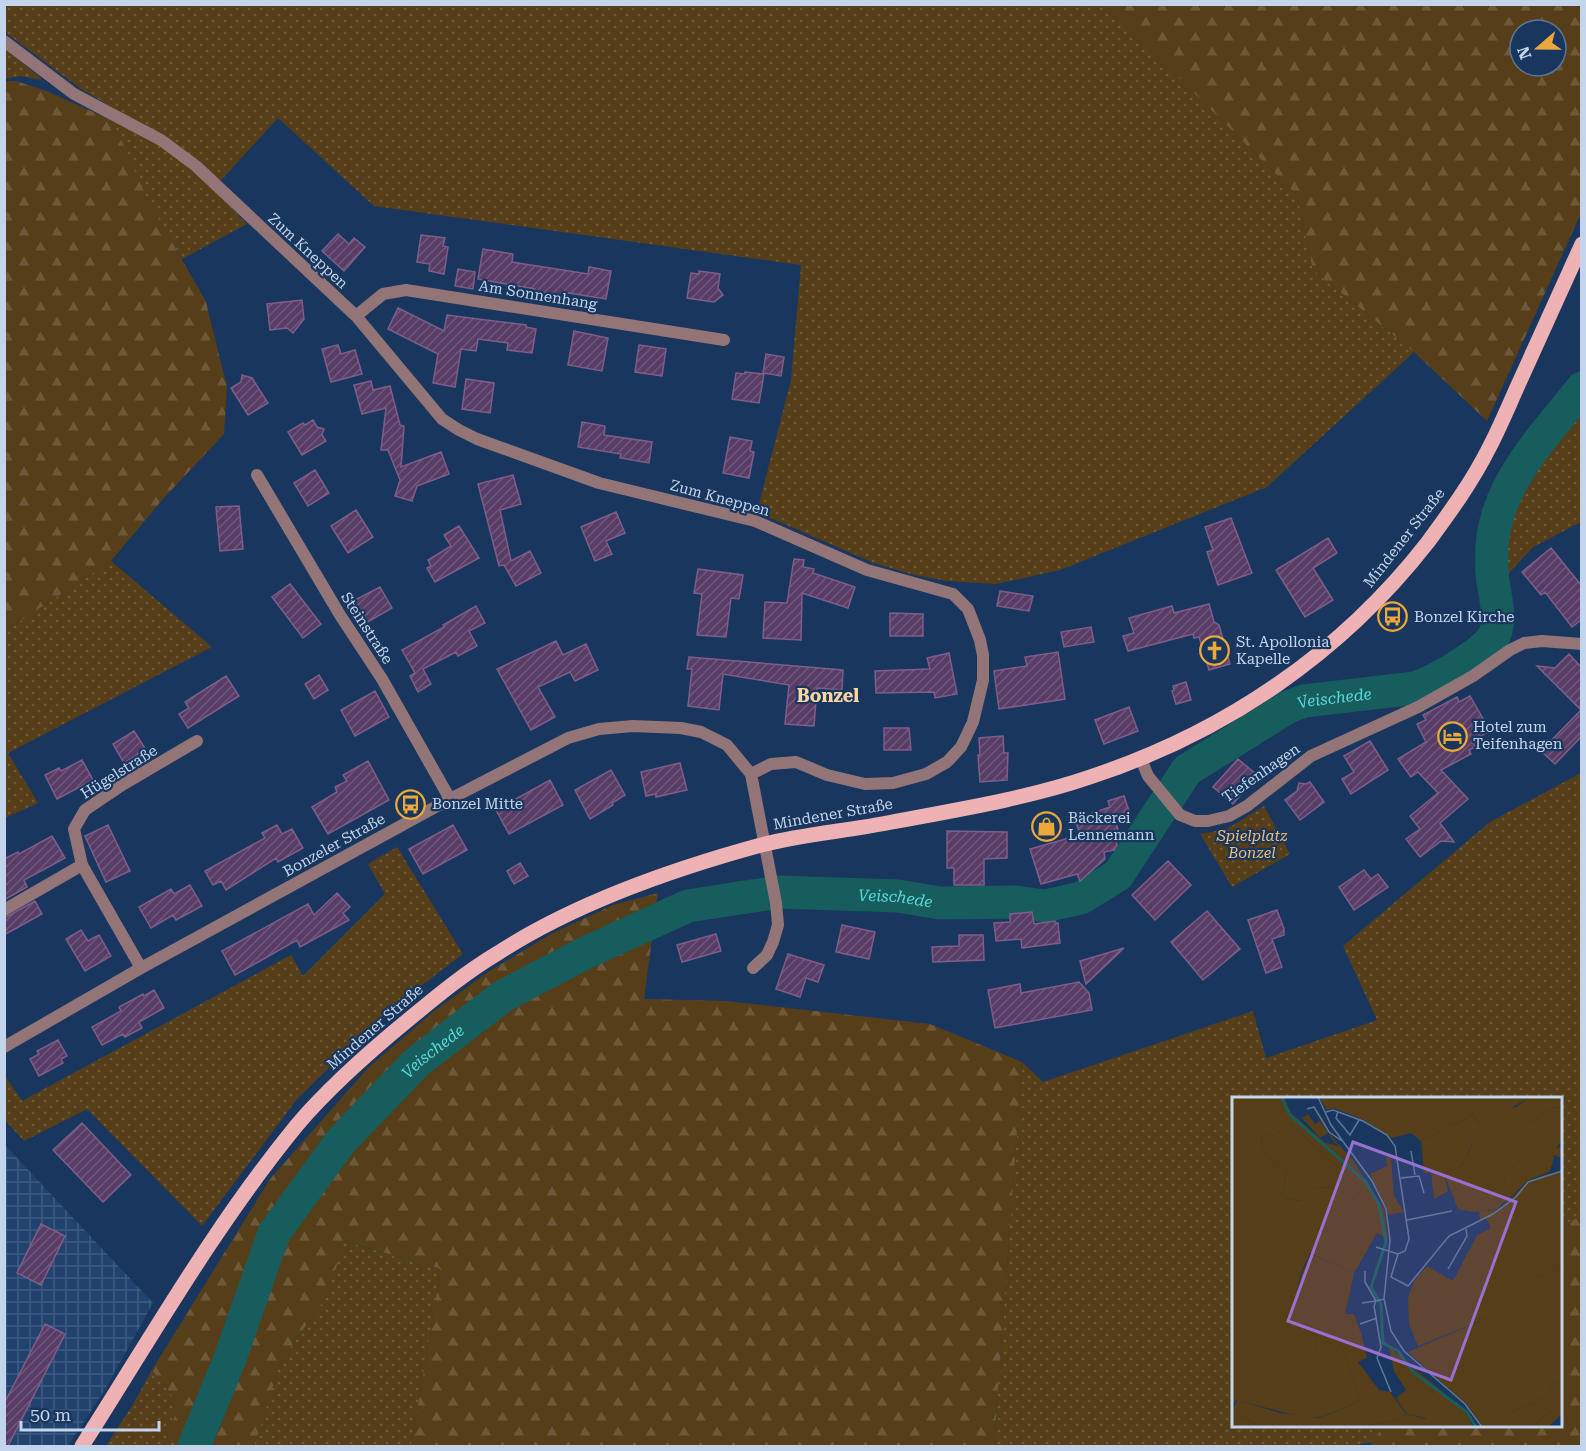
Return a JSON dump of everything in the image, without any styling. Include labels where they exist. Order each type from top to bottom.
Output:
[{"type":"main road","name":"Mindener Straße","points":[[82,1446],[163,1314],[246,1191],[300,1121],[362,1058],[432,1000],[496,954],[534,931],[660,876],[764,844],[889,823],[1034,792],[1085,779],[1141,759],[1193,735],[1236,711],[1289,677],[1337,640],[1400,578],[1454,507],[1488,450],[1581,244]]},
{"type":"street","name":"Zum Kneppen","points":[[4,41],[74,94],[161,140],[196,166],[356,316],[442,419],[459,430],[477,439],[599,483],[754,520],[867,570],[953,594],[968,609],[981,640],[983,680],[973,722],[961,747],[947,762],[926,774],[893,783],[865,783],[837,777],[796,762],[771,764],[751,774]]},
{"type":"street","name":"Am Sonnenhang","points":[[356,316],[383,294],[406,290],[724,340]]},
{"type":"street","name":"Steinstraße","points":[[257,475],[340,615],[382,679],[450,799]]},
{"type":"street","name":"Tiefenhagen","points":[[1141,759],[1148,776],[1180,815],[1195,821],[1208,821],[1229,816],[1246,806],[1311,756],[1418,707],[1473,676],[1524,643],[1542,641],[1581,644]]},
{"type":"street","name":"Bonzeler Straße","points":[[4,1047],[141,968],[450,799],[568,738],[599,729],[633,726],[681,728],[701,732],[728,745],[751,774],[777,903],[778,925],[767,956],[753,969]]},
{"type":"street","name":"Hügelstraße","points":[[141,968],[82,865],[75,829],[85,810],[197,741]]},
{"type":"street","points":[[4,910],[82,865]]},
{"type":"shaded area","points":[[4,1144],[153,1303],[106,1388],[68,1446],[5,1446]]},
{"type":"green space","points":[[4,5],[1105,5],[1297,195],[1313,270],[1414,352],[1267,487],[1060,570],[996,584],[947,581],[914,575],[874,563],[757,512],[791,380],[801,265],[374,206],[278,118],[213,189],[247,224],[182,259],[130,165],[114,125],[110,106],[81,89],[5,32]]},
{"type":"green space","points":[[1105,5],[1581,5],[1581,213],[1487,421],[1414,352],[1313,270],[1297,195]]},
{"type":"green space","points":[[4,48],[41,80],[20,76],[5,79]]},
{"type":"green space","points":[[16,81],[49,92],[113,121],[147,198],[206,302],[227,387],[224,434],[163,499],[111,561],[5,631],[4,83]]},
{"type":"green space","points":[[1581,393],[1581,522],[1533,547],[1506,576],[1498,533],[1544,439]]},
{"type":"green space","points":[[111,561],[212,647],[8,753],[38,803],[5,818],[5,631]]},
{"type":"green space","points":[[1581,773],[1581,1216],[1562,1226],[1562,1097],[1232,1097],[1232,1427],[1382,1427],[1373,1442],[1348,1446],[994,1446],[1022,1062],[1043,1082],[1253,1011],[1266,1058],[1377,1020],[1343,946],[1490,822]]},
{"type":"green space","name":"Spielplatz Bonzel","points":[[1264,806],[1290,854],[1232,887],[1200,834],[1227,829]]},
{"type":"green space","points":[[397,847],[463,954],[384,1014],[297,1099],[202,1226],[87,1109],[24,1141],[5,1120],[5,1076],[22,1101],[291,955],[303,976],[385,894],[368,864]]},
{"type":"green space","points":[[658,893],[644,999],[726,1001],[930,1024],[1022,1062],[994,1446],[411,1446],[441,1269],[344,1241],[328,1294],[281,1361],[254,1446],[164,1446],[179,1405],[152,1370],[270,1179],[368,1068],[434,1011],[488,972],[551,934],[613,905]]},
{"type":"green space","points":[[1581,1216],[1581,1446],[1370,1446],[1382,1427],[1562,1427],[1562,1226]]},
{"type":"green space","points":[[343,1241],[441,1269],[411,1446],[254,1446],[281,1361],[328,1294]]},
{"type":"green space","points":[[152,1370],[179,1405],[164,1446],[106,1446],[132,1406]]},
{"type":"building","points":[[338,234],[349,244],[354,238],[365,247],[344,271],[322,251]]},
{"type":"building","points":[[421,235],[445,238],[443,246],[448,247],[444,274],[429,271],[430,264],[417,262]]},
{"type":"building","points":[[483,249],[513,254],[512,262],[588,274],[589,267],[611,271],[606,299],[562,292],[562,295],[535,291],[535,289],[478,279]]},
{"type":"building","points":[[458,269],[475,272],[473,289],[455,286]]},
{"type":"building","points":[[699,271],[720,274],[718,288],[723,295],[714,302],[687,298],[691,273],[699,274]]},
{"type":"building","points":[[302,300],[304,319],[293,333],[287,328],[270,330],[267,304]]},
{"type":"building","points":[[398,308],[444,331],[447,315],[526,325],[526,327],[536,329],[532,353],[507,350],[508,343],[478,339],[476,351],[461,349],[455,387],[433,383],[438,354],[388,329]]},
{"type":"building","points":[[574,331],[608,338],[602,371],[568,365]]},
{"type":"building","points":[[338,345],[341,354],[355,350],[362,374],[331,382],[322,349]]},
{"type":"building","points":[[639,345],[666,349],[662,376],[635,372]]},
{"type":"building","points":[[766,354],[784,357],[781,376],[763,373]]},
{"type":"building","points":[[745,372],[764,374],[759,403],[732,399],[736,373],[745,374]]},
{"type":"building","points":[[242,375],[252,378],[268,403],[248,415],[231,388],[241,382]]},
{"type":"building","points":[[466,379],[494,383],[490,413],[462,409]]},
{"type":"building","points":[[371,381],[373,390],[390,386],[400,425],[404,426],[401,467],[441,452],[449,474],[417,486],[412,501],[395,496],[400,480],[388,450],[381,450],[386,408],[362,414],[354,385]]},
{"type":"building","points":[[313,420],[317,427],[324,429],[322,435],[326,441],[302,455],[288,432]]},
{"type":"building","points":[[582,422],[605,426],[604,435],[652,442],[649,463],[620,458],[621,454],[578,447]]},
{"type":"building","points":[[730,437],[752,441],[750,451],[754,452],[749,478],[723,473]]},
{"type":"building","points":[[315,470],[329,493],[308,506],[294,483]]},
{"type":"building","points":[[513,475],[521,504],[500,510],[511,561],[530,551],[541,573],[516,586],[504,565],[499,566],[478,484]]},
{"type":"building","points":[[239,506],[243,549],[220,551],[216,507]]},
{"type":"building","points":[[356,510],[373,537],[348,553],[331,526]]},
{"type":"building","points":[[616,512],[625,533],[606,541],[612,554],[595,561],[581,527]]},
{"type":"building","points":[[1231,518],[1252,573],[1218,585],[1207,552],[1213,550],[1205,527]]},
{"type":"building","points":[[459,526],[479,558],[435,582],[427,568],[431,566],[428,560],[451,546],[444,535]]},
{"type":"building","points":[[1328,538],[1337,553],[1313,568],[1333,600],[1305,617],[1276,570]]},
{"type":"building","points":[[1551,548],[1581,585],[1581,620],[1572,627],[1545,592],[1541,595],[1522,572]]},
{"type":"building","points":[[794,559],[804,560],[803,567],[814,569],[813,573],[855,587],[848,608],[802,593],[801,640],[763,638],[765,602],[787,603]]},
{"type":"building","points":[[698,569],[743,575],[739,599],[731,598],[726,637],[697,635],[702,594],[694,593]]},
{"type":"building","points":[[290,584],[321,624],[303,638],[272,597]]},
{"type":"building","points":[[380,587],[392,608],[366,623],[353,601]]},
{"type":"building","points":[[1000,591],[1033,596],[1029,611],[997,606]]},
{"type":"building","points":[[1209,604],[1214,622],[1219,625],[1230,664],[1209,670],[1199,637],[1194,638],[1193,634],[1128,651],[1123,636],[1134,633],[1129,618],[1172,606],[1174,613]]},
{"type":"building","points":[[476,606],[485,623],[469,631],[477,646],[458,656],[456,652],[423,669],[431,684],[418,692],[410,676],[415,673],[402,650]]},
{"type":"building","points":[[890,613],[923,614],[923,636],[890,636]]},
{"type":"building","points":[[1091,627],[1094,642],[1064,647],[1061,632]]},
{"type":"building","points":[[556,641],[563,655],[586,644],[598,670],[575,681],[570,672],[538,687],[555,717],[531,730],[497,669]]},
{"type":"building","points":[[1058,652],[1065,699],[999,709],[994,671],[1027,666],[1025,657]]},
{"type":"building","points":[[949,653],[957,694],[935,698],[934,692],[876,693],[875,671],[930,669],[927,658]]},
{"type":"building","points":[[1569,654],[1581,667],[1581,710],[1537,666],[1555,668]]},
{"type":"building","points":[[689,657],[843,670],[842,690],[817,688],[814,726],[785,724],[789,685],[723,674],[719,710],[688,706],[692,669],[687,669]]},
{"type":"building","points":[[319,675],[328,690],[314,699],[305,684]]},
{"type":"building","points":[[226,676],[239,696],[188,728],[179,714],[189,708],[185,702]]},
{"type":"building","points":[[1186,682],[1191,700],[1176,704],[1172,691],[1173,686]]},
{"type":"building","points":[[375,691],[389,717],[355,736],[341,710]]},
{"type":"building","points":[[1470,696],[1490,731],[1472,741],[1475,747],[1469,750],[1471,754],[1441,770],[1468,799],[1440,823],[1454,842],[1441,841],[1420,857],[1406,839],[1420,829],[1410,816],[1438,793],[1418,772],[1411,777],[1398,759],[1426,742],[1417,724],[1426,720],[1423,715],[1457,697],[1459,702]]},
{"type":"building","points":[[1129,707],[1138,731],[1104,744],[1095,720]]},
{"type":"building","points":[[1581,710],[1581,737],[1555,764],[1541,751]]},
{"type":"building","points":[[884,728],[909,728],[911,750],[884,750]]},
{"type":"building","points":[[134,731],[146,750],[124,763],[113,744]]},
{"type":"building","points":[[1003,736],[1004,753],[1008,753],[1007,780],[980,782],[979,738]]},
{"type":"building","points":[[1370,741],[1388,770],[1351,794],[1342,779],[1354,772],[1344,756]]},
{"type":"building","points":[[1238,759],[1257,775],[1233,804],[1213,787]]},
{"type":"building","points":[[82,760],[93,780],[57,799],[45,775],[59,768],[61,771]]},
{"type":"building","points":[[368,761],[389,800],[328,834],[312,807],[337,792],[335,787],[347,781],[343,775]]},
{"type":"building","points":[[680,763],[687,790],[656,797],[656,794],[646,796],[641,772]]},
{"type":"building","points":[[611,770],[625,795],[590,819],[575,790]]},
{"type":"building","points":[[550,780],[563,805],[509,834],[496,810]]},
{"type":"building","points":[[1310,782],[1324,802],[1300,820],[1285,800],[1297,791],[1299,783]]},
{"type":"building","points":[[1124,796],[1130,814],[1115,819],[1120,837],[1116,840],[1117,845],[1114,850],[1104,852],[1105,859],[1080,881],[1077,874],[1041,884],[1030,849],[1080,835],[1075,819],[1110,807],[1108,801]]},
{"type":"building","points":[[108,825],[130,871],[106,882],[85,836]]},
{"type":"building","points":[[277,825],[282,834],[292,829],[303,848],[278,862],[276,858],[226,890],[221,881],[213,885],[205,871],[265,838],[262,833]]},
{"type":"building","points":[[453,825],[467,850],[423,874],[409,849]]},
{"type":"building","points":[[947,831],[1007,832],[1007,858],[984,859],[984,885],[954,885],[954,868],[947,868]]},
{"type":"building","points":[[52,836],[65,858],[24,880],[27,887],[4,900],[4,859],[18,852],[19,854]]},
{"type":"building","points":[[1168,861],[1191,885],[1155,920],[1132,895]]},
{"type":"building","points":[[520,863],[528,876],[514,884],[507,871]]},
{"type":"building","points":[[1364,870],[1371,879],[1378,874],[1388,887],[1354,910],[1339,887]]},
{"type":"building","points":[[190,885],[202,906],[176,920],[173,915],[151,928],[139,907],[171,889],[174,894]]},
{"type":"building","points":[[337,893],[350,907],[343,913],[349,920],[300,947],[297,940],[235,975],[222,951],[308,904],[314,915]]},
{"type":"building","points":[[35,901],[42,914],[4,935],[4,918]]},
{"type":"building","points":[[1277,910],[1284,935],[1272,939],[1282,967],[1266,973],[1248,920]]},
{"type":"building","points":[[1207,911],[1240,949],[1203,980],[1171,942]]},
{"type":"building","points":[[1032,912],[1034,924],[1055,921],[1058,923],[1060,943],[1022,948],[1021,939],[996,941],[994,923],[1010,922],[1010,914]]},
{"type":"building","points":[[842,925],[875,932],[869,959],[836,952]]},
{"type":"building","points":[[81,930],[88,941],[99,935],[111,956],[85,971],[66,939]]},
{"type":"building","points":[[716,934],[721,951],[682,962],[677,945]]},
{"type":"building","points":[[959,935],[983,935],[984,960],[933,962],[932,947],[959,946]]},
{"type":"building","points":[[1124,948],[1086,984],[1080,961]]},
{"type":"building","points":[[788,954],[824,965],[818,982],[806,978],[800,997],[776,989]]},
{"type":"building","points":[[1079,982],[1089,993],[1092,1010],[995,1028],[988,990],[1020,984],[1021,993]]},
{"type":"building","points":[[154,990],[164,1008],[139,1022],[142,1028],[125,1037],[123,1034],[102,1045],[92,1027],[121,1011],[119,1007]]},
{"type":"building","points":[[58,1040],[67,1056],[61,1059],[63,1063],[39,1076],[30,1059],[39,1054],[37,1051]]},
{"type":"building","points":[[82,1123],[131,1175],[103,1202],[53,1150]]},
{"type":"building","points":[[41,1224],[65,1236],[41,1285],[17,1273]]},
{"type":"building","points":[[45,1324],[65,1334],[8,1446],[4,1446],[4,1404]]},
{"type":"waterway","name":"Veischede","points":[[194,1446],[229,1361],[274,1233],[341,1141],[417,1062],[503,996],[587,952],[688,906],[779,892],[898,896],[940,903],[1015,902],[1045,906],[1081,898],[1118,875],[1187,770],[1288,707],[1304,701],[1415,688],[1452,670],[1488,644],[1494,636],[1498,621],[1492,552],[1495,524],[1503,500],[1533,449],[1582,388]]},
{"type":"place","name":"Bonzel Kirche","points":[[1393,617]]},
{"type":"place","name":"St. Apollonia Kapelle","points":[[1215,651]]},
{"type":"place","name":"Hotel zum Teifenhagen","points":[[1452,736]]},
{"type":"place","name":"Bonzel Mitte","points":[[411,804]]},
{"type":"place","name":"Bäckerei Lennemann","points":[[1047,827]]},
{"type":"district","name":"Bonzel","points":[[828,695]]}]
